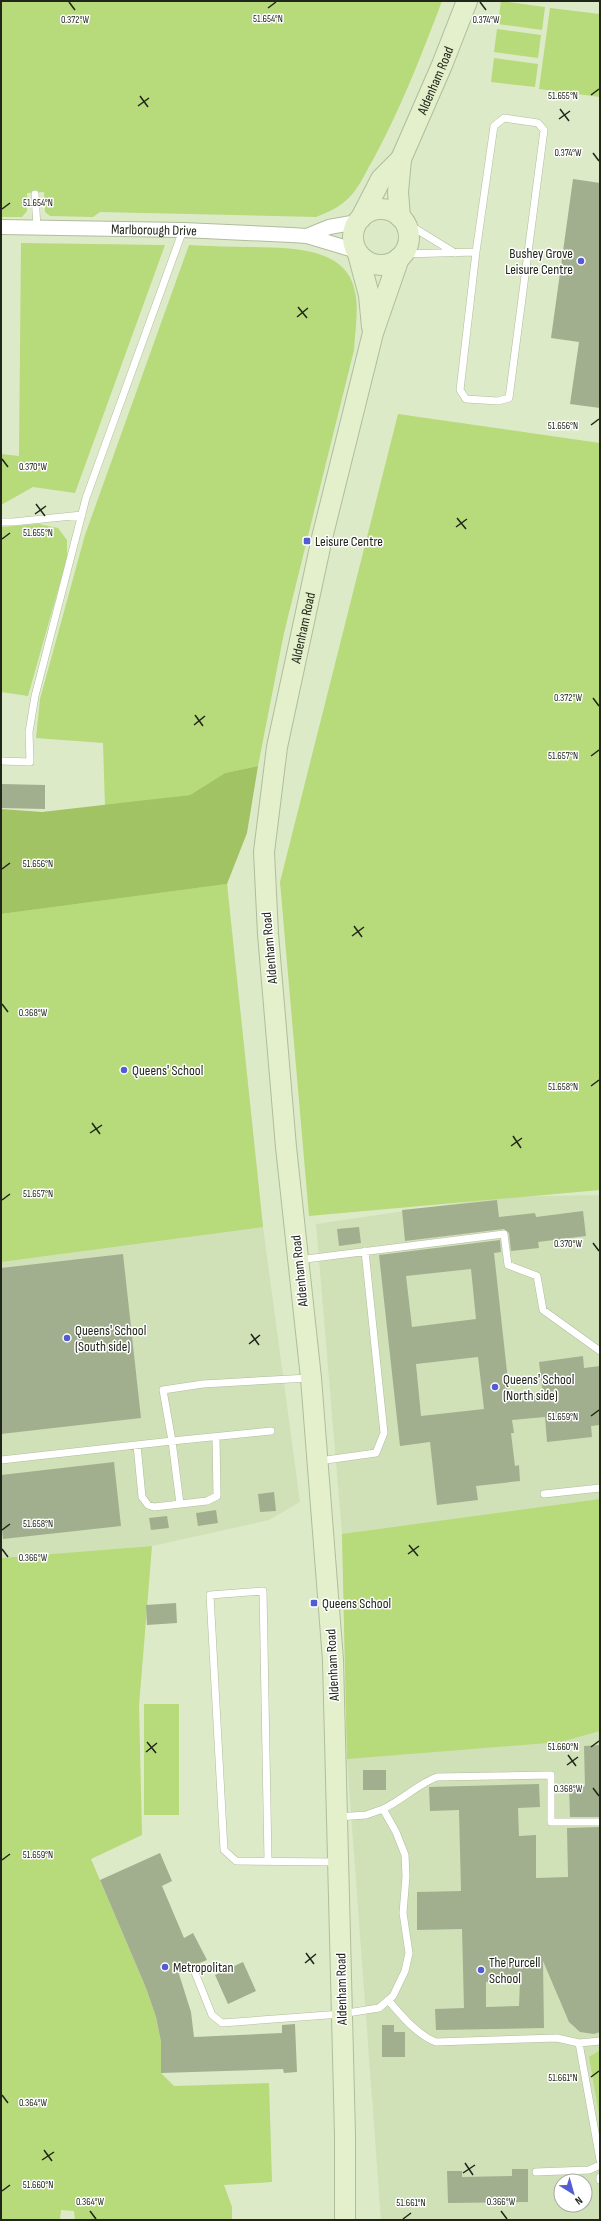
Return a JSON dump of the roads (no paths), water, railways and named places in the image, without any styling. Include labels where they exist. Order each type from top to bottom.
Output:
[{"type":"main road","name":"Aldenham Road","points":[[402,219],[398,192],[401,159],[442,65],[467,1]]},
{"type":"main road","name":"Aldenham Road","points":[[359,220],[381,179],[401,159]]},
{"type":"main road","points":[[384,209],[402,219],[408,230],[409,239],[401,256],[391,263],[381,265],[370,263],[358,253],[353,236],[359,220],[374,210],[384,209]]},
{"type":"main road","name":"Aldenham Road","points":[[358,253],[369,295],[373,333]]},
{"type":"main road","name":"Aldenham Road","points":[[345,2220],[345,2134],[333,1660],[311,1378],[286,1147],[268,934],[264,880],[265,838],[277,747],[322,538],[373,333],[401,256]]},
{"type":"street","name":"Marlborough Drive","points":[[307,236],[329,227],[359,220]]},
{"type":"street","name":"Marlborough Drive","points":[[1,227],[183,230],[307,236],[358,253]]},
{"type":"lane","points":[[504,118],[538,123],[544,130],[514,365],[509,398],[498,402],[466,399],[460,390],[476,252],[494,126],[504,118]]},
{"type":"lane","points":[[36,194],[37,228]]},
{"type":"lane","points":[[402,219],[455,253]]},
{"type":"lane","points":[[1,761],[30,762],[29,732],[35,696],[82,515],[183,230]]},
{"type":"lane","points":[[401,256],[476,252]]},
{"type":"lane","points":[[1,522],[82,515]]},
{"type":"lane","points":[[298,1260],[504,1234],[508,1265],[537,1276],[543,1310],[600,1351]]},
{"type":"lane","points":[[317,1462],[376,1453],[384,1433],[365,1251]]},
{"type":"lane","points":[[180,1504],[172,1441],[163,1390],[203,1384],[311,1378]]},
{"type":"lane","points":[[1,1460],[271,1431]]},
{"type":"lane","points":[[137,1445],[142,1497],[145,1502],[154,1507],[208,1501],[217,1496],[216,1437]]},
{"type":"lane","points":[[544,1494],[600,1488]]},
{"type":"lane","points":[[268,1860],[263,1591],[210,1595],[224,1850],[236,1861],[268,1860],[339,1862]]},
{"type":"lane","points":[[337,1817],[366,1815],[383,1810],[399,1802],[425,1782],[437,1777],[551,1775],[551,1822],[600,1822]]},
{"type":"lane","points":[[194,1970],[212,2015],[222,2023],[341,2014],[379,2008],[393,1996],[405,1971],[409,1953],[403,1912],[406,1876],[405,1855],[396,1832],[383,1810]]},
{"type":"lane","points":[[388,2000],[423,2034],[436,2042],[556,2038],[579,2043],[600,2041]]},
{"type":"lane","points":[[579,2043],[600,2160]]},
{"type":"lane","points":[[536,2172],[589,2170],[600,2165]]},
{"type":"place","name":"Bushey Grove Leisure Centre","points":[[581,261]]},
{"type":"place","name":"Leisure Centre","points":[[307,541]]},
{"type":"place","name":"Queens' School","points":[[124,1070]]},
{"type":"place","name":"Queens' School (South side)","points":[[67,1338]]},
{"type":"place","name":"Queens' School (North side)","points":[[495,1387]]},
{"type":"place","name":"Queens School","points":[[314,1603]]},
{"type":"place","name":"Metropolitan","points":[[165,1967]]},
{"type":"place","name":"The Purcell School","points":[[481,1970]]}]
